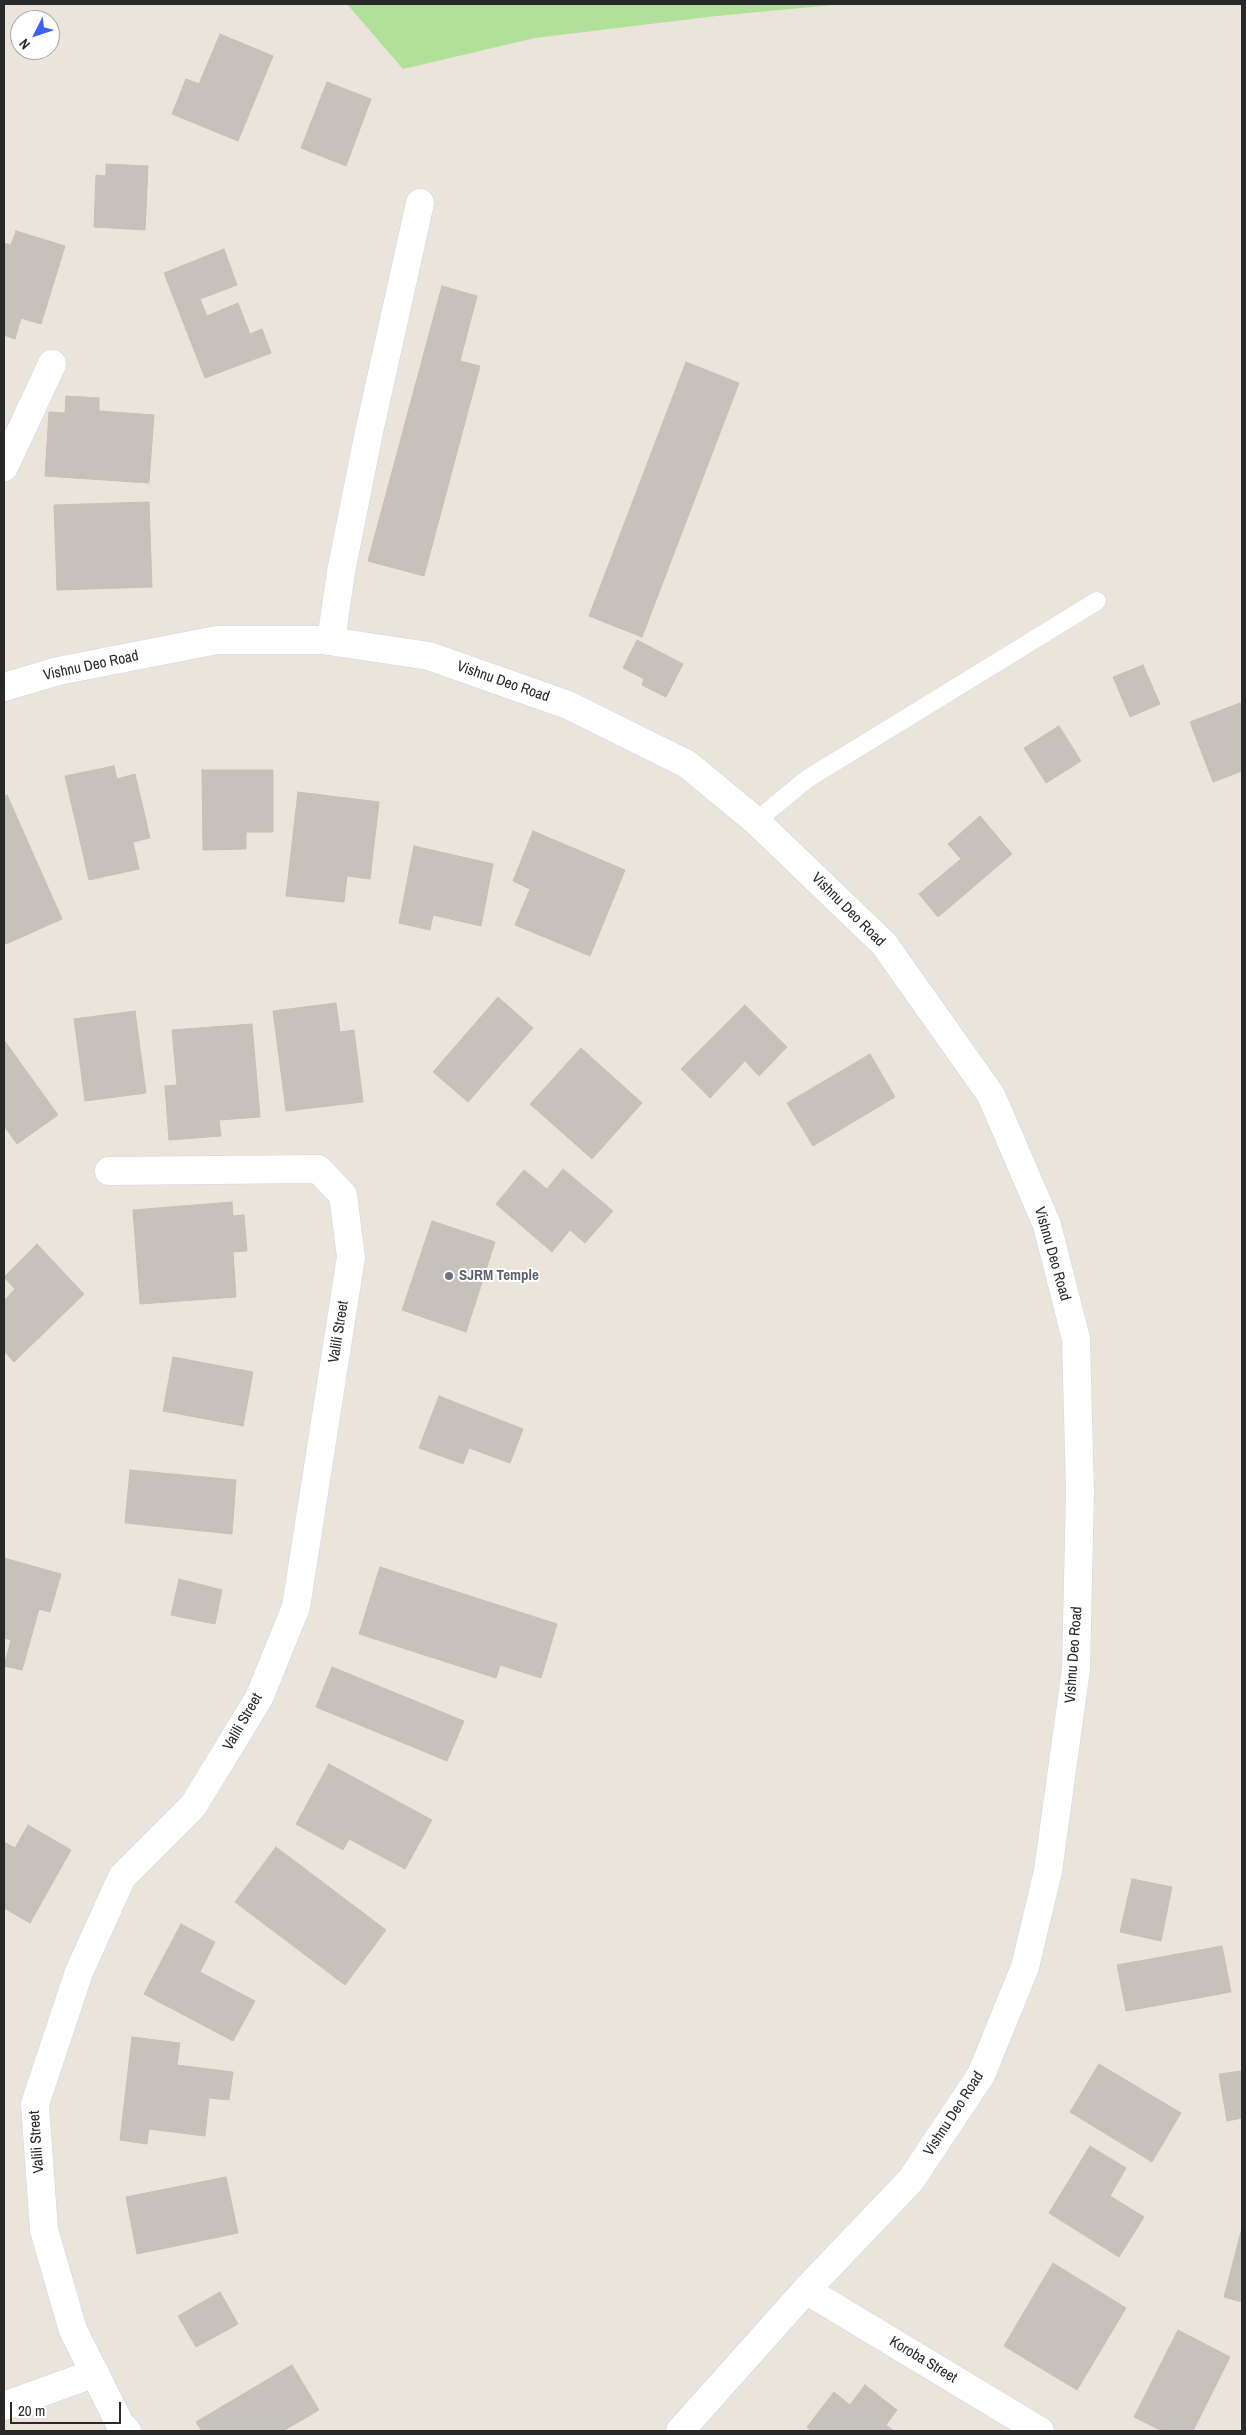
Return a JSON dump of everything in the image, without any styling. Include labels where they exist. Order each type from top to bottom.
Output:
[{"type":"street","points":[[331,641],[341,572],[369,432],[420,203]]},
{"type":"street","points":[[4,467],[52,364]]},
{"type":"street","name":"Vishnu Deo Road","points":[[4,687],[58,671],[217,640],[331,641],[429,656],[568,705],[687,764],[756,821],[884,944],[991,1095],[1047,1225],[1076,1339],[1080,1491],[1076,1669],[1048,1871],[1024,1967],[981,2075],[911,2180],[806,2290],[680,2431]]},
{"type":"street","name":"Valili Street","points":[[109,1171],[318,1169],[343,1195],[351,1257],[296,1607],[258,1698],[193,1806],[122,1877],[79,1972],[35,2104],[44,2230],[73,2330],[120,2424],[127,2431]]},
{"type":"street","name":"Koroba Street","points":[[806,2290],[1040,2431]]},
{"type":"street","points":[[4,2406],[95,2373]]},
{"type":"lane","points":[[756,821],[807,779],[1097,601]]},
{"type":"green space","points":[[347,4],[844,4],[716,16],[535,38],[403,69]]},
{"type":"building","points":[[220,34],[273,56],[238,141],[172,114],[186,79],[199,84]]},
{"type":"building","points":[[327,82],[371,99],[346,166],[301,148]]},
{"type":"building","points":[[106,164],[148,166],[145,230],[94,227],[96,175],[106,176]]},
{"type":"building","points":[[16,231],[65,246],[41,324],[21,318],[15,339],[4,335],[4,243],[11,245]]},
{"type":"building","points":[[224,249],[237,285],[200,299],[207,316],[238,303],[250,334],[262,329],[271,353],[205,378],[164,273]]},
{"type":"building","points":[[442,286],[477,296],[460,361],[480,366],[424,576],[368,561]]},
{"type":"building","points":[[686,362],[739,383],[642,637],[589,616]]},
{"type":"building","points":[[66,396],[99,398],[99,411],[154,415],[149,483],[45,476],[49,412],[65,413]]},
{"type":"building","points":[[149,502],[152,587],[57,590],[54,505]]},
{"type":"building","points":[[637,640],[683,664],[666,697],[642,685],[644,679],[623,668]]},
{"type":"building","points":[[1143,665],[1160,704],[1130,717],[1113,677]]},
{"type":"building","points":[[1240,703],[1242,708],[1242,771],[1213,782],[1190,722]]},
{"type":"building","points":[[1059,726],[1081,761],[1046,783],[1024,748]]},
{"type":"building","points":[[114,766],[117,779],[135,774],[150,838],[133,842],[139,869],[89,880],[65,776]]},
{"type":"building","points":[[202,770],[273,770],[273,832],[246,832],[246,849],[203,850]]},
{"type":"building","points":[[298,792],[379,802],[370,879],[347,876],[344,902],[286,896]]},
{"type":"building","points":[[7,795],[62,919],[6,944],[4,938],[4,797]]},
{"type":"building","points":[[980,816],[1012,854],[938,917],[919,894],[961,859],[948,844]]},
{"type":"building","points":[[533,831],[625,870],[590,956],[515,925],[530,889],[513,881]]},
{"type":"building","points":[[414,846],[493,864],[481,926],[433,915],[430,930],[399,923]]},
{"type":"building","points":[[498,997],[533,1028],[468,1102],[433,1072]]},
{"type":"building","points":[[336,1003],[340,1032],[354,1030],[363,1102],[286,1111],[273,1011]]},
{"type":"building","points":[[745,1005],[787,1047],[759,1076],[745,1061],[710,1098],[681,1069]]},
{"type":"building","points":[[135,1011],[146,1093],[85,1101],[74,1019]]},
{"type":"building","points":[[252,1024],[260,1117],[219,1120],[221,1136],[169,1140],[165,1086],[177,1085],[172,1030]]},
{"type":"building","points":[[4,1040],[58,1115],[17,1144],[4,1126]]},
{"type":"building","points":[[581,1048],[642,1103],[592,1159],[530,1104]]},
{"type":"building","points":[[870,1054],[895,1097],[813,1146],[787,1103]]},
{"type":"building","points":[[563,1169],[613,1211],[585,1243],[570,1230],[552,1252],[496,1204],[524,1170],[547,1189]]},
{"type":"building","points":[[232,1202],[233,1216],[244,1215],[247,1251],[233,1252],[236,1297],[140,1304],[133,1210]]},
{"type":"building","name":"SJRM Temple","points":[[432,1221],[495,1242],[466,1332],[402,1310]]},
{"type":"building","points":[[37,1244],[84,1294],[14,1362],[4,1351],[4,1301],[15,1289],[4,1277]]},
{"type":"building","points":[[173,1357],[253,1372],[243,1426],[163,1411]]},
{"type":"building","points":[[439,1396],[523,1429],[510,1463],[469,1448],[463,1464],[419,1448]]},
{"type":"building","points":[[130,1470],[236,1480],[232,1534],[125,1523]]},
{"type":"building","points":[[4,1558],[61,1574],[50,1612],[39,1609],[22,1670],[4,1666],[11,1640],[4,1638]]},
{"type":"building","points":[[380,1567],[557,1624],[541,1678],[500,1665],[496,1678],[359,1634]]},
{"type":"building","points":[[179,1579],[222,1590],[215,1624],[171,1615]]},
{"type":"building","points":[[332,1667],[464,1721],[447,1761],[316,1707]]},
{"type":"building","points":[[329,1764],[432,1820],[405,1869],[349,1839],[343,1850],[296,1824]]},
{"type":"building","points":[[28,1825],[71,1850],[30,1923],[4,1908],[4,1842],[15,1848]]},
{"type":"building","points":[[276,1847],[386,1930],[345,1985],[235,1902]]},
{"type":"building","points":[[1132,1879],[1172,1887],[1161,1941],[1120,1932]]},
{"type":"building","points":[[181,1924],[215,1942],[200,1972],[255,2001],[233,2041],[144,1994]]},
{"type":"building","points":[[1222,1946],[1231,1992],[1126,2011],[1117,1965]]},
{"type":"building","points":[[132,2037],[180,2043],[177,2065],[233,2072],[229,2100],[209,2098],[205,2136],[149,2129],[147,2144],[120,2140]]},
{"type":"building","points":[[1099,2064],[1181,2113],[1152,2162],[1070,2112]]},
{"type":"building","points":[[1242,2071],[1242,2118],[1227,2121],[1219,2074]]},
{"type":"building","points":[[1090,2146],[1126,2168],[1110,2196],[1144,2217],[1119,2257],[1049,2213]]},
{"type":"building","points":[[226,2177],[238,2233],[137,2254],[126,2197]]},
{"type":"building","points":[[1242,2228],[1242,2302],[1224,2297]]},
{"type":"building","points":[[1053,2263],[1126,2308],[1077,2390],[1004,2346]]},
{"type":"building","points":[[220,2292],[238,2324],[196,2347],[178,2316]]},
{"type":"building","points":[[1178,2330],[1230,2357],[1193,2431],[1162,2431],[1134,2417]]},
{"type":"building","points":[[292,2365],[319,2410],[283,2431],[202,2431],[196,2422]]},
{"type":"building","points":[[865,2385],[897,2410],[886,2425],[894,2431],[812,2431],[807,2427],[834,2392],[850,2405]]},
{"type":"place","name":"SJRM Temple","points":[[449,1276]]}]
